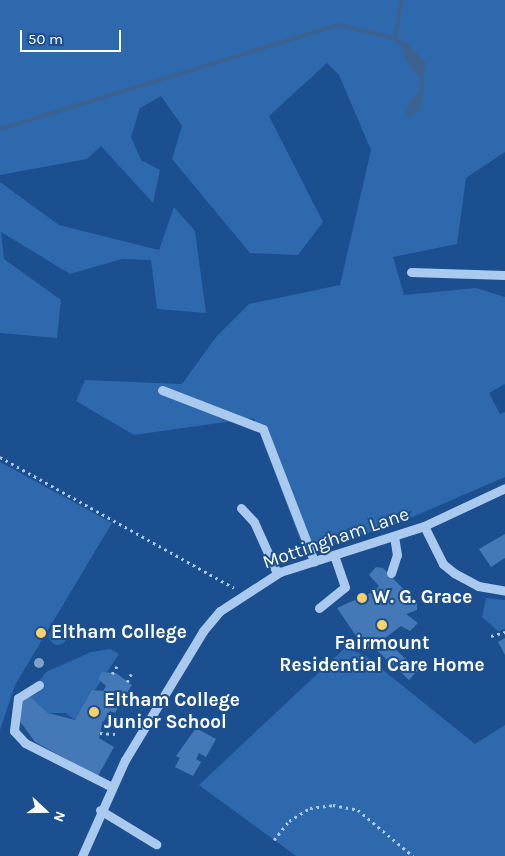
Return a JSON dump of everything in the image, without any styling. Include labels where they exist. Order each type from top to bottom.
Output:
[{"type":"street","points":[[411,272],[505,276]]},
{"type":"street","points":[[162,390],[263,429],[314,561]]},
{"type":"street","name":"Mottingham Lane","points":[[82,856],[100,810],[112,787],[203,631],[241,594],[277,573],[424,526],[505,488]]},
{"type":"street","points":[[241,508],[254,522],[277,573]]},
{"type":"street","points":[[424,526],[443,564],[454,573],[478,586],[505,590]]},
{"type":"street","points":[[391,573],[397,555],[394,537]]},
{"type":"street","points":[[319,608],[345,587],[334,555]]},
{"type":"street","points":[[39,685],[18,698],[12,718],[14,731],[26,743],[112,787]]},
{"type":"street","points":[[100,810],[156,844]]},
{"type":"path","points":[[0,457],[232,587]]},
{"type":"path","points":[[492,636],[505,632]]},
{"type":"path","points":[[112,674],[117,666]]},
{"type":"path","points":[[127,682],[132,674]]},
{"type":"path","points":[[100,732],[115,734]]},
{"type":"path","points":[[274,840],[289,821],[310,808],[333,804],[358,810],[413,856]]},
{"type":"shaded area","points":[[0,0],[505,0],[505,152],[466,178],[457,244],[393,257],[404,295],[476,288],[505,297],[505,384],[489,393],[500,414],[505,412],[505,477],[394,525],[305,552],[254,418],[134,435],[76,401],[85,380],[182,384],[216,337],[249,304],[340,285],[371,150],[339,75],[327,63],[269,116],[323,222],[298,255],[250,253],[172,159],[182,126],[161,96],[140,108],[131,137],[141,160],[160,170],[153,203],[101,146],[87,159],[0,175]]},
{"type":"shaded area","points":[[404,40],[426,63],[425,73],[416,75],[407,61],[402,52]]},
{"type":"shaded area","points":[[424,90],[420,110],[409,118],[406,112],[411,99]]},
{"type":"shaded area","points":[[0,182],[59,225],[159,250],[174,207],[195,231],[206,313],[157,309],[151,260],[122,259],[70,274],[1,232],[4,259],[61,300],[57,338],[0,333]]},
{"type":"shaded area","points":[[0,462],[112,523],[15,685],[0,730]]},
{"type":"shaded area","points":[[486,598],[505,600],[505,629],[498,631],[482,617]]},
{"type":"shaded area","points":[[58,627],[64,630],[67,636],[64,642],[58,645],[52,642],[49,636],[52,630]]},
{"type":"shaded area","points":[[346,647],[367,657],[475,744],[505,725],[505,856],[296,856],[199,785]]},
{"type":"shaded area","points":[[110,649],[119,654],[75,720],[66,713],[48,713],[28,695],[46,672],[91,652]]},
{"type":"building","points":[[505,534],[505,558],[491,567],[479,549]]},
{"type":"building","name":"Fairmount Residential Care Home","points":[[376,567],[383,568],[417,603],[417,610],[406,614],[418,623],[410,631],[401,626],[384,639],[418,670],[409,680],[372,646],[365,649],[337,608],[375,591],[379,586],[369,575]]},
{"type":"building","points":[[505,638],[505,655],[498,642]]},
{"type":"building","points":[[102,672],[116,673],[132,685],[115,713],[110,711],[102,724],[99,738],[114,747],[98,776],[35,742],[19,720],[19,706],[27,694],[48,713],[75,720],[92,690],[103,691],[106,686],[98,679]]},
{"type":"building","points":[[196,728],[216,739],[206,757],[199,753],[196,759],[201,762],[193,776],[175,767],[180,758],[176,756]]},
{"type":"waterway","points":[[0,129],[338,25],[395,38],[402,0]]},
{"type":"waterway","points":[[395,38],[406,49]]},
{"type":"waterway","points":[[421,94],[422,70]]},
{"type":"place","name":"W. G. Grace","points":[[362,598]]},
{"type":"place","name":"Fairmount Residential Care Home","points":[[382,625]]},
{"type":"place","name":"Eltham College","points":[[41,633]]},
{"type":"place","name":"Eltham College Junior School","points":[[94,712]]}]
